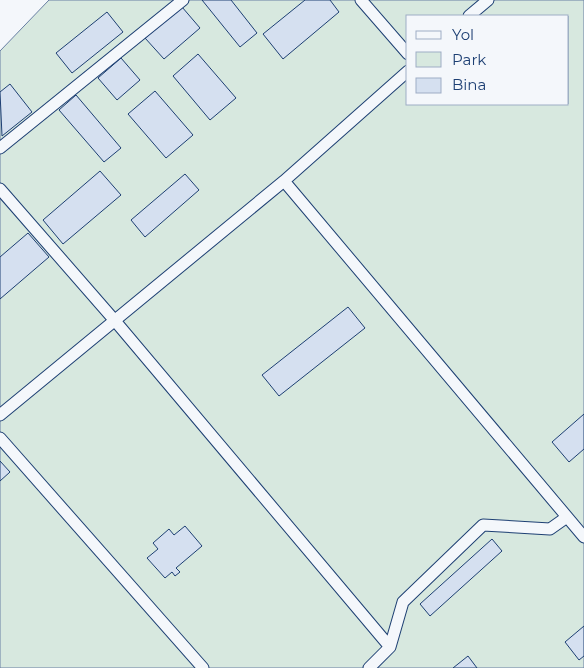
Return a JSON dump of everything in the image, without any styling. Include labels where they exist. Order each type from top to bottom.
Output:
[{"type":"street","points":[[0,148],[183,0]]},
{"type":"street","points":[[361,0],[406,52]]},
{"type":"street","points":[[470,15],[488,0]]},
{"type":"street","points":[[0,415],[116,322],[284,181],[406,73]]},
{"type":"street","points":[[284,181],[584,537]]},
{"type":"street","points":[[0,189],[116,322],[390,647]]},
{"type":"street","points":[[0,438],[197,666]]},
{"type":"street","points":[[370,668],[390,647],[403,602],[483,525],[550,529],[567,517]]},
{"type":"green space","points":[[49,0],[584,0],[584,668],[0,668],[0,51]]},
{"type":"building","points":[[202,0],[231,0],[257,33],[240,47]]},
{"type":"building","points":[[305,0],[330,0],[339,12],[283,59],[263,34]]},
{"type":"building","points":[[182,7],[200,28],[164,59],[145,38]]},
{"type":"building","points":[[107,12],[123,32],[72,73],[56,53]]},
{"type":"building","points":[[198,54],[236,98],[210,120],[173,76]]},
{"type":"building","points":[[121,58],[140,80],[117,100],[98,78]]},
{"type":"building","points":[[10,84],[32,112],[2,136],[0,92]]},
{"type":"building","points":[[155,91],[193,135],[166,158],[128,114]]},
{"type":"building","points":[[76,95],[121,148],[104,162],[59,110]]},
{"type":"building","points":[[100,171],[121,195],[63,244],[43,220]]},
{"type":"building","points":[[185,174],[199,190],[145,237],[131,220]]},
{"type":"building","points":[[28,233],[49,257],[0,299],[0,257]]},
{"type":"building","points":[[348,307],[365,328],[279,396],[262,375]]},
{"type":"building","points":[[584,414],[584,449],[569,462],[552,442]]},
{"type":"building","points":[[0,461],[10,472],[0,481]]},
{"type":"building","points":[[185,526],[202,546],[176,568],[180,572],[175,576],[172,572],[165,578],[147,558],[158,549],[153,543],[169,529],[174,535]]},
{"type":"building","points":[[492,539],[502,551],[430,616],[420,604]]},
{"type":"building","points":[[584,626],[584,656],[579,660],[565,642]]},
{"type":"building","points":[[468,656],[477,668],[453,668]]}]
